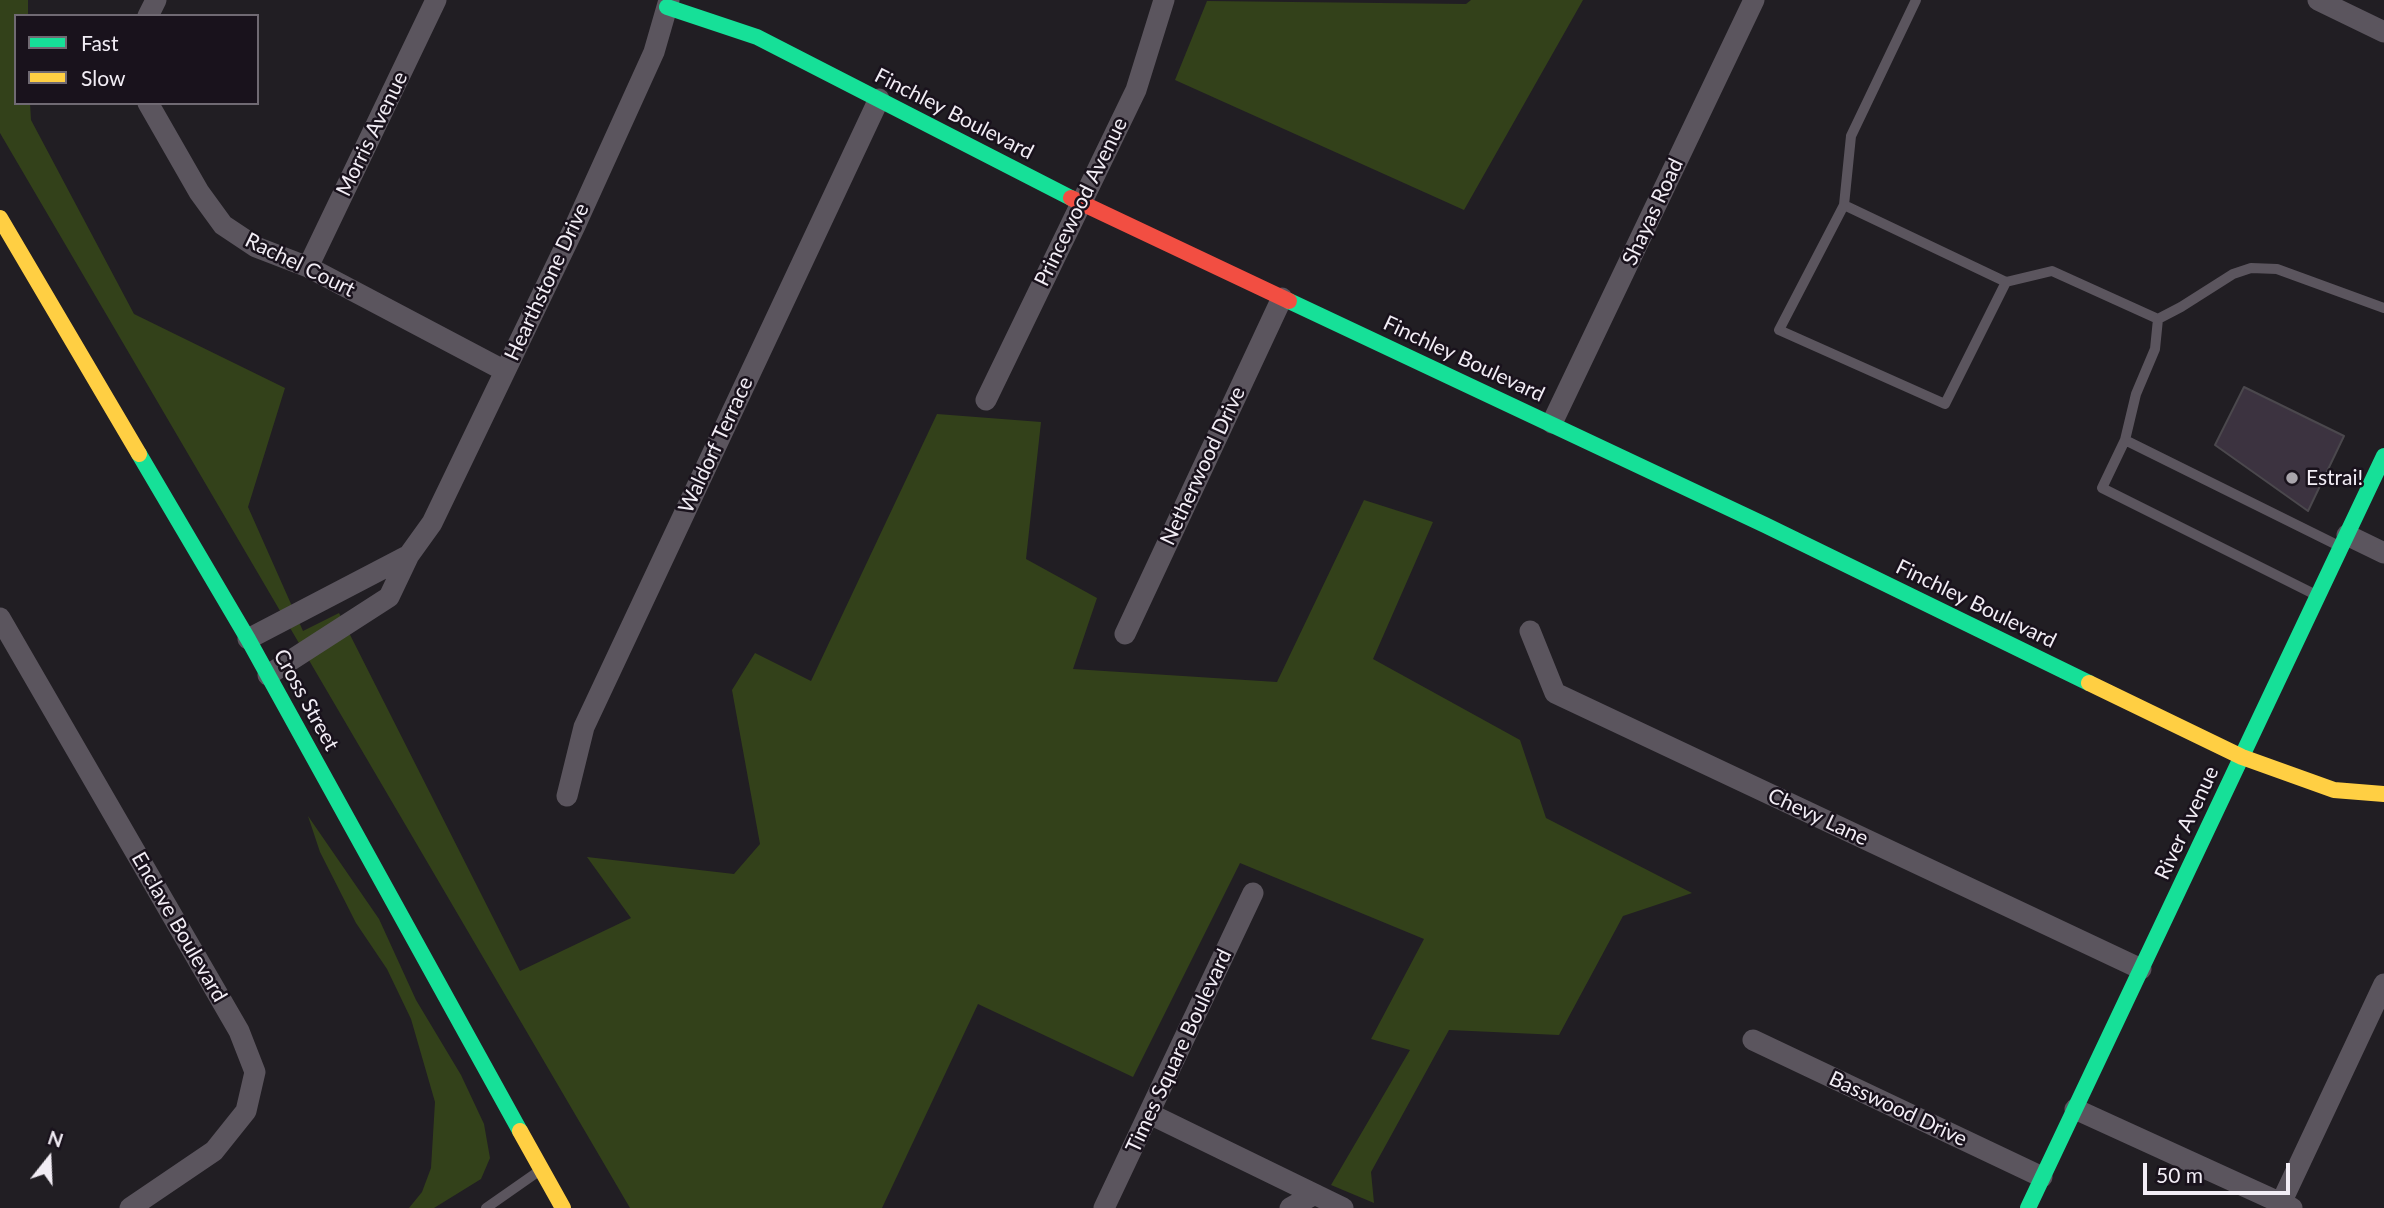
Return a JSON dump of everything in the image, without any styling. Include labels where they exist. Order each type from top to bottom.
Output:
[{"type":"main road","name":"Finchley Boulevard","points":[[668,4],[757,37],[1080,203],[1552,423],[2242,757],[2334,790],[2384,794]]},
{"type":"main road","name":"Cross Street","points":[[0,218],[248,639],[563,1208]]},
{"type":"main road","name":"River Avenue","points":[[2028,1208],[2384,456]]},
{"type":"street","name":"Morris Avenue","points":[[308,267],[436,0]]},
{"type":"street","name":"Princewood Avenue","points":[[986,400],[1136,90],[1164,0]]},
{"type":"street","name":"Shayas Road","points":[[1552,423],[1754,0]]},
{"type":"street","points":[[2318,0],[2362,9],[2384,32]]},
{"type":"street","name":"Hearthstone Drive","points":[[268,675],[389,597],[409,555],[432,523],[505,371],[654,52],[668,4]]},
{"type":"street","name":"Waldorf Terrace","points":[[567,796],[584,726],[879,99]]},
{"type":"street","name":"Rachel Court","points":[[149,105],[199,192],[223,225],[256,247],[308,267],[505,371]]},
{"type":"street","name":"Netherwood Drive","points":[[1125,634],[1282,298]]},
{"type":"street","points":[[2344,541],[2384,553]]},
{"type":"street","name":"Hearthstone Drive","points":[[248,639],[409,555]]},
{"type":"street","name":"Enclave Boulevard","points":[[0,618],[239,1031],[255,1072],[246,1111],[214,1151],[130,1208]]},
{"type":"street","name":"Chevy Lane","points":[[1530,631],[1555,693],[2141,970]]},
{"type":"street","name":"Times Square Boulevard","points":[[1104,1208],[1253,893]]},
{"type":"street","points":[[2075,1109],[2286,1205],[2384,984]]},
{"type":"street","name":"Basswood Drive","points":[[1753,1040],[2042,1177]]},
{"type":"street","points":[[1150,1114],[1343,1208]]},
{"type":"street","points":[[1290,1208],[1315,1194]]},
{"type":"lane","points":[[1916,0],[1851,136],[1844,205],[1779,330],[1945,404],[2006,282]]},
{"type":"lane","points":[[1844,205],[2006,282],[2052,271],[2158,319]]},
{"type":"lane","points":[[2158,319],[2234,274],[2251,268],[2277,269],[2384,308]]},
{"type":"lane","points":[[2158,319],[2155,349],[2136,394],[2125,440],[2102,488],[2318,596]]},
{"type":"lane","points":[[2125,440],[2344,541]]},
{"type":"lane","points":[[486,1208],[541,1170]]},
{"type":"green space","points":[[0,0],[28,0],[28,14],[14,14],[14,105],[30,105],[31,120],[134,314],[285,388],[248,507],[303,631],[339,613],[520,971],[631,918],[587,857],[734,874],[760,844],[732,690],[755,653],[811,681],[937,414],[1041,422],[1026,559],[1097,598],[1073,669],[1277,682],[1364,500],[1433,522],[1373,659],[1520,740],[1546,818],[1692,893],[1623,916],[1559,1035],[1449,1030],[1371,1172],[1374,1203],[1331,1185],[1410,1050],[1371,1039],[1424,939],[1240,863],[1133,1077],[978,1004],[882,1208],[630,1208],[0,133]]},
{"type":"green space","points":[[1471,0],[1583,0],[1464,210],[1175,80],[1207,1],[1466,4]]},
{"type":"green space","points":[[308,816],[379,919],[416,1000],[461,1075],[484,1124],[490,1158],[481,1179],[434,1208],[409,1208],[422,1192],[431,1168],[435,1102],[411,1019],[387,969],[356,923],[320,852]]},
{"type":"building","name":"Estrai!","points":[[2244,387],[2344,436],[2308,511],[2215,445]]},
{"type":"traffic: fast","points":[[667,7],[757,37],[1071,198]]},
{"type":"traffic: fast","points":[[1289,301],[1765,525],[2089,683]]},
{"type":"traffic: fast","points":[[139,454],[248,639],[520,1131]]},
{"type":"traffic: fast","points":[[2028,1208],[2384,456]]},
{"type":"traffic: slow","points":[[0,218],[139,454]]},
{"type":"traffic: slow","points":[[2089,683],[2242,757],[2334,790],[2384,794]]},
{"type":"traffic: slow","points":[[520,1131],[563,1208]]},
{"type":"traffic: jam","points":[[1071,198],[1289,301]]},
{"type":"place","name":"Estrai!","points":[[2292,478]]}]
